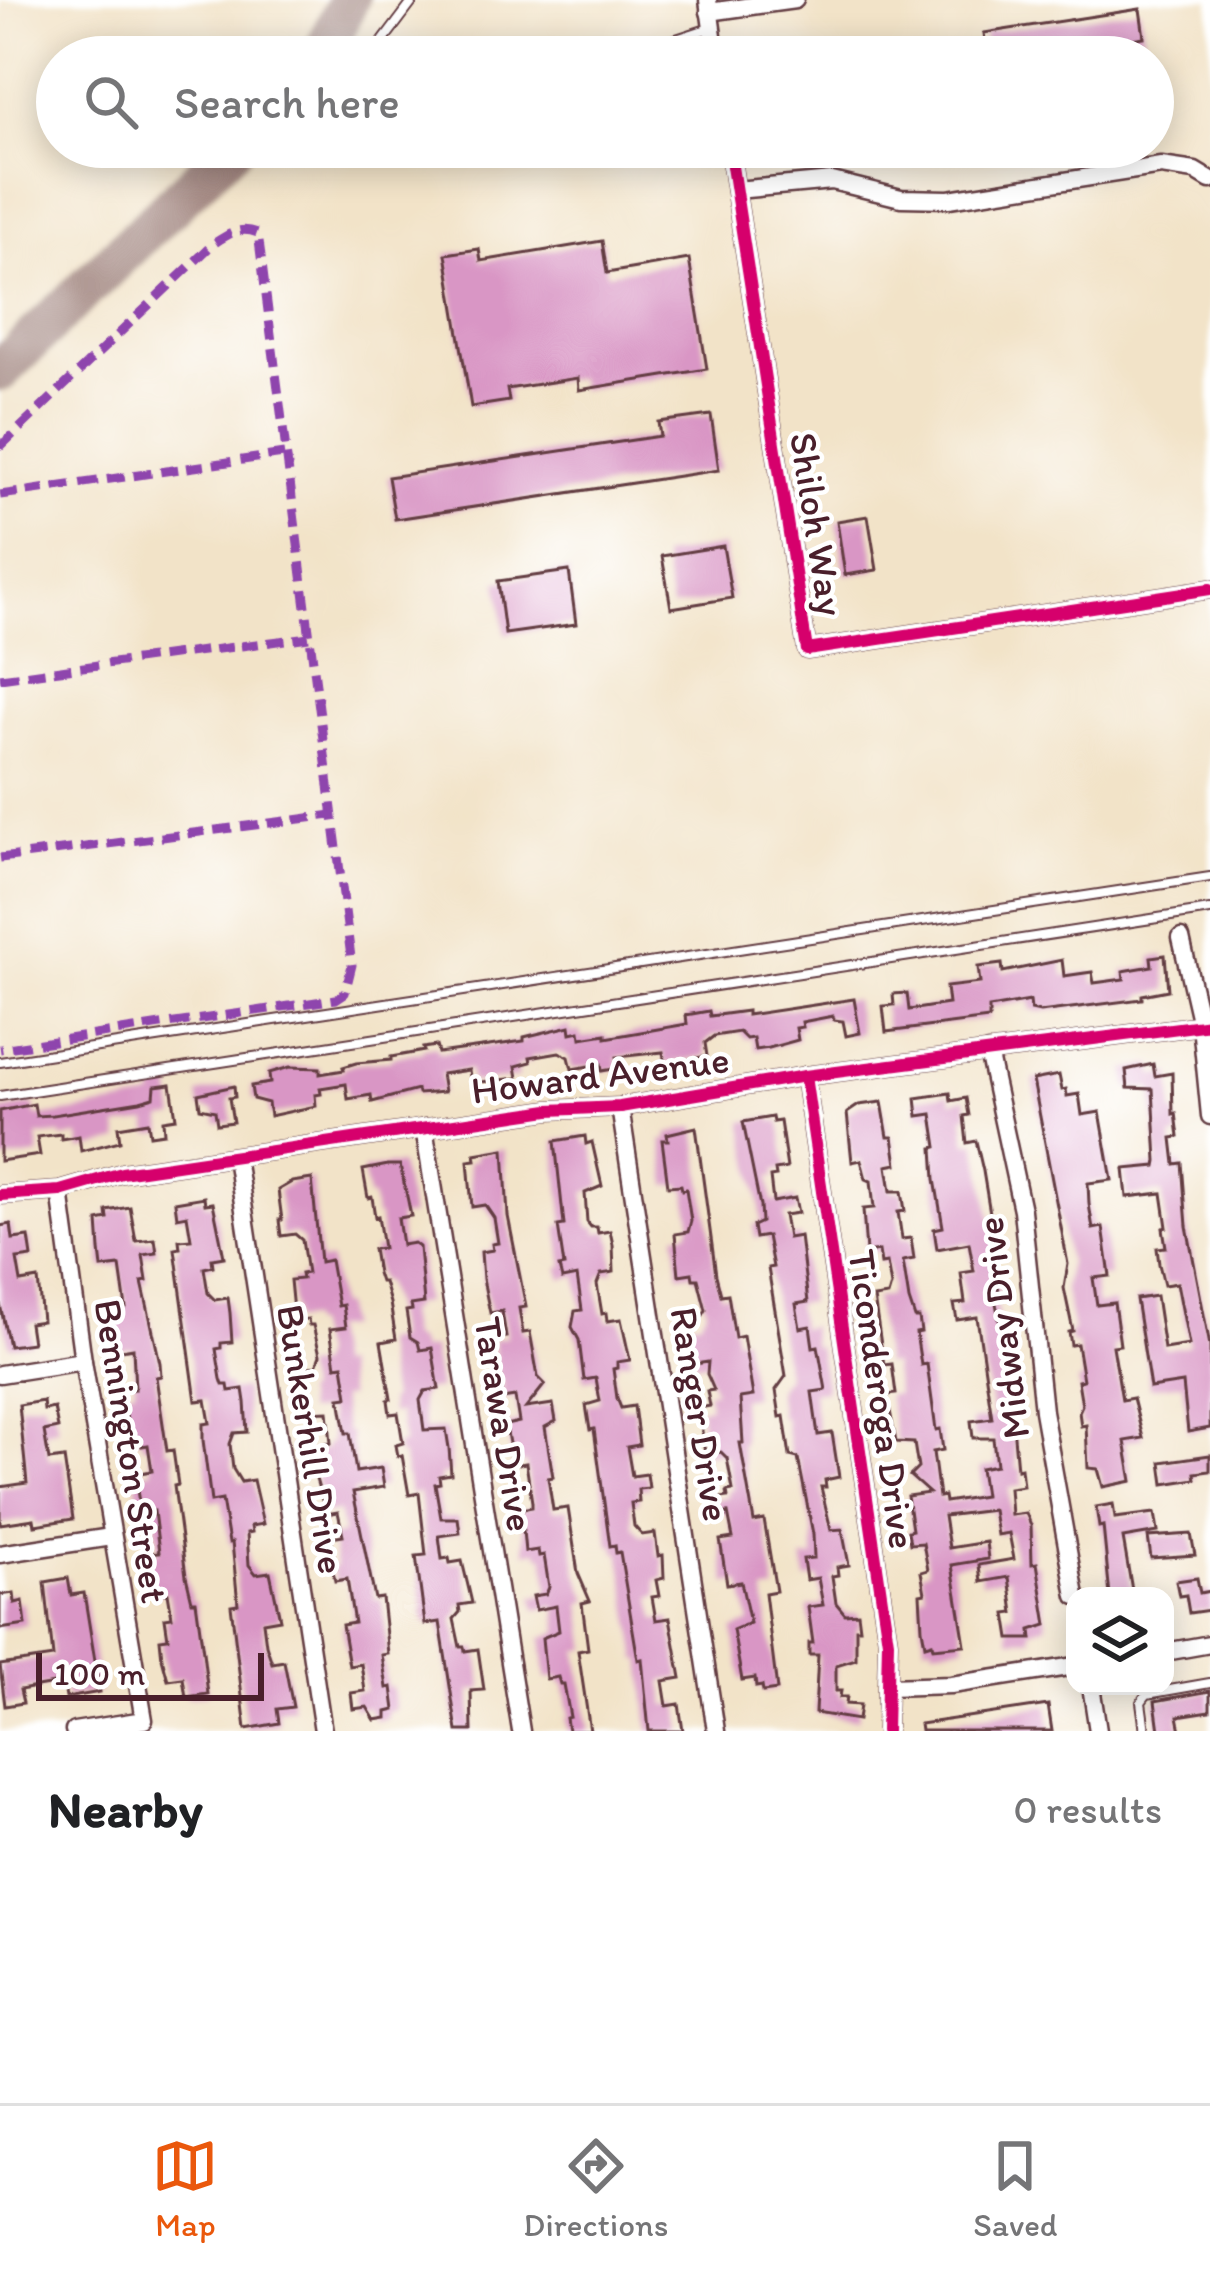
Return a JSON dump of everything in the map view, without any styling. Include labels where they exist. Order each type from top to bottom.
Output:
[{"type":"street","points":[[710,14],[795,0]]},
{"type":"street","name":"Shiloh Way","points":[[732,168],[808,650],[1210,590]]},
{"type":"street","points":[[736,190],[832,181],[901,198],[949,199],[1148,168]]},
{"type":"street","points":[[1174,168],[1195,171],[1210,180]]},
{"type":"street","points":[[1180,938],[1205,1025],[1210,1116]]},
{"type":"street","name":"Howard Avenue","points":[[0,1195],[60,1191],[122,1173],[549,1110],[620,1107],[805,1076],[1205,1025]]},
{"type":"street","name":"Midway Drive","points":[[988,1052],[1022,1210],[1043,1411],[1074,1587]]},
{"type":"street","name":"Ticonderoga Drive","points":[[805,1076],[888,1641],[886,1731]]},
{"type":"street","name":"Ranger Drive","points":[[620,1107],[716,1731]]},
{"type":"street","name":"Tarawa Drive","points":[[424,1128],[521,1731]]},
{"type":"street","name":"Bunkerhill Drive","points":[[236,1157],[323,1731]]},
{"type":"street","name":"Bennington Street","points":[[60,1191],[83,1361],[144,1720],[74,1731]]},
{"type":"street","points":[[0,1374],[83,1361]]},
{"type":"street","points":[[0,1554],[111,1537]]},
{"type":"street","points":[[1174,1650],[1210,1644]]},
{"type":"street","points":[[888,1687],[951,1685],[1066,1667]]},
{"type":"street","points":[[1092,1695],[1098,1731]]},
{"type":"lane","points":[[386,36],[413,0]]},
{"type":"lane","points":[[676,36],[710,14]]},
{"type":"lane","points":[[0,1062],[1210,877]]},
{"type":"lane","points":[[0,1096],[1210,910]]},
{"type":"lane","points":[[1145,1731],[1141,1702],[1148,1694],[1210,1683]]},
{"type":"building","points":[[1140,9],[1144,36],[984,36]]},
{"type":"building","points":[[602,241],[607,273],[689,259],[707,369],[579,390],[578,378],[507,389],[509,401],[471,407],[446,254],[479,249],[481,261]]},
{"type":"building","points":[[711,415],[719,470],[395,519],[388,477],[660,436],[658,422]]},
{"type":"building","points":[[868,516],[877,570],[845,575],[837,521]]},
{"type":"building","points":[[723,546],[732,598],[671,608],[662,556]]},
{"type":"building","points":[[569,571],[576,624],[505,634],[498,581]]},
{"type":"building","points":[[1165,955],[1168,990],[1142,995],[1142,999],[1040,1012],[1031,1010],[1030,1001],[989,1008],[989,1019],[886,1032],[883,1006],[894,1005],[893,994],[907,993],[909,1010],[948,1004],[946,987],[980,983],[978,967],[1002,964],[1003,972],[1062,960],[1064,976],[1092,972],[1094,983],[1124,979],[1123,971],[1152,966],[1151,957]]},
{"type":"building","points":[[854,999],[860,1033],[846,1036],[843,1021],[833,1016],[802,1022],[803,1027],[796,1028],[798,1040],[769,1048],[755,1050],[753,1038],[746,1039],[739,1032],[714,1036],[705,1043],[707,1056],[665,1064],[663,1052],[617,1057],[619,1068],[602,1071],[601,1064],[572,1069],[569,1057],[559,1052],[530,1057],[531,1062],[516,1066],[518,1078],[471,1083],[469,1070],[441,1074],[444,1092],[418,1094],[417,1090],[372,1102],[371,1095],[348,1099],[346,1084],[320,1088],[316,1106],[270,1116],[268,1103],[253,1099],[251,1086],[270,1083],[269,1073],[290,1067],[320,1068],[320,1074],[356,1063],[391,1060],[423,1048],[436,1046],[438,1053],[524,1041],[524,1037],[570,1026],[571,1033],[580,1031],[581,1038],[606,1034],[606,1038],[687,1024],[686,1015],[709,1011],[710,1016],[747,1011],[747,1015]]},
{"type":"building","points":[[1153,1064],[1155,1076],[1172,1073],[1179,1137],[1172,1138],[1175,1164],[1182,1163],[1187,1226],[1210,1346],[1210,1428],[1188,1432],[1183,1383],[1150,1388],[1136,1299],[1156,1296],[1164,1349],[1189,1345],[1177,1283],[1164,1285],[1159,1264],[1157,1248],[1166,1247],[1163,1228],[1167,1227],[1162,1193],[1127,1197],[1124,1169],[1156,1166],[1157,1161],[1153,1089],[1128,1088],[1126,1070]]},
{"type":"building","points":[[1059,1075],[1067,1096],[1079,1094],[1082,1115],[1100,1112],[1112,1180],[1088,1183],[1089,1204],[1093,1229],[1103,1227],[1110,1276],[1093,1278],[1097,1305],[1114,1303],[1120,1345],[1113,1346],[1122,1400],[1133,1398],[1143,1438],[1125,1441],[1132,1481],[1103,1487],[1098,1469],[1088,1468],[1086,1425],[1081,1426],[1079,1412],[1078,1381],[1083,1380],[1077,1344],[1071,1345],[1069,1332],[1073,1331],[1064,1288],[1068,1264],[1033,1080]]},
{"type":"building","points":[[171,1084],[176,1118],[163,1120],[164,1133],[150,1135],[148,1122],[118,1127],[120,1141],[81,1151],[79,1136],[37,1137],[40,1155],[0,1161],[0,1111],[34,1104],[36,1116],[53,1115],[140,1101],[154,1097],[155,1086]]},
{"type":"building","points":[[234,1086],[235,1097],[229,1098],[233,1122],[217,1124],[215,1111],[200,1108],[198,1094]]},
{"type":"building","points":[[950,1093],[951,1101],[966,1098],[967,1143],[976,1141],[983,1171],[997,1255],[993,1256],[1000,1297],[995,1298],[1023,1486],[1009,1488],[1011,1515],[1026,1513],[1031,1525],[1032,1564],[1037,1563],[1047,1625],[1031,1630],[1032,1639],[1010,1639],[1006,1614],[1014,1613],[1009,1577],[981,1582],[979,1565],[1014,1559],[1009,1533],[997,1535],[993,1510],[944,1516],[949,1548],[986,1542],[988,1559],[952,1565],[965,1645],[933,1648],[932,1643],[925,1645],[922,1628],[920,1594],[925,1593],[921,1572],[928,1570],[923,1543],[910,1544],[907,1496],[929,1493],[910,1476],[918,1468],[914,1443],[896,1442],[887,1395],[896,1394],[892,1364],[884,1365],[874,1298],[888,1296],[891,1286],[887,1263],[881,1264],[879,1251],[866,1253],[863,1209],[874,1208],[871,1181],[866,1179],[861,1160],[852,1162],[847,1113],[859,1105],[882,1102],[888,1137],[893,1137],[897,1164],[887,1166],[891,1191],[902,1191],[905,1211],[898,1212],[902,1239],[911,1238],[914,1259],[903,1261],[909,1300],[919,1318],[921,1332],[916,1333],[921,1365],[927,1364],[943,1450],[933,1452],[939,1497],[944,1496],[945,1502],[984,1496],[980,1468],[996,1465],[993,1438],[973,1438],[971,1421],[992,1418],[977,1317],[957,1320],[954,1304],[965,1303],[961,1273],[974,1271],[969,1243],[937,1249],[934,1229],[943,1227],[935,1179],[933,1148],[937,1147],[932,1114],[918,1116],[916,1098]]},
{"type":"building","points":[[772,1117],[773,1122],[780,1121],[787,1168],[775,1170],[776,1176],[770,1177],[773,1202],[795,1198],[798,1213],[784,1215],[788,1238],[800,1236],[808,1302],[796,1304],[800,1328],[810,1326],[813,1347],[818,1346],[826,1390],[812,1392],[818,1435],[832,1433],[839,1477],[825,1480],[826,1487],[821,1487],[831,1530],[842,1529],[849,1565],[837,1567],[838,1575],[832,1576],[836,1603],[845,1614],[858,1613],[860,1628],[856,1628],[856,1659],[836,1665],[836,1691],[847,1697],[846,1704],[860,1705],[858,1720],[815,1713],[818,1655],[809,1655],[809,1643],[813,1643],[808,1607],[823,1605],[818,1578],[806,1580],[803,1559],[814,1558],[813,1534],[798,1458],[790,1456],[784,1416],[780,1417],[776,1390],[786,1376],[768,1268],[773,1267],[767,1236],[755,1238],[753,1226],[761,1222],[760,1206],[743,1122]]},
{"type":"building","points":[[696,1127],[716,1275],[721,1295],[728,1294],[735,1338],[743,1336],[753,1396],[740,1398],[740,1443],[754,1522],[764,1520],[776,1591],[765,1593],[777,1690],[763,1692],[755,1678],[742,1680],[733,1630],[750,1623],[741,1582],[727,1584],[720,1540],[733,1538],[728,1513],[718,1514],[715,1499],[728,1497],[727,1491],[733,1490],[727,1458],[721,1452],[705,1454],[699,1408],[710,1406],[707,1391],[714,1390],[708,1362],[695,1364],[687,1322],[700,1320],[706,1310],[698,1279],[692,1273],[679,1275],[675,1234],[688,1232],[691,1221],[686,1189],[668,1186],[662,1140],[668,1140],[667,1134]]},
{"type":"building","points":[[585,1136],[586,1144],[592,1142],[602,1186],[585,1193],[587,1222],[598,1233],[610,1231],[613,1245],[614,1272],[601,1274],[597,1284],[602,1314],[606,1313],[607,1321],[621,1319],[630,1360],[617,1362],[613,1369],[617,1398],[621,1408],[634,1406],[639,1445],[627,1447],[632,1476],[647,1474],[649,1488],[638,1489],[639,1502],[631,1503],[634,1526],[642,1535],[655,1533],[658,1556],[663,1555],[664,1578],[656,1580],[659,1596],[652,1597],[656,1620],[670,1618],[681,1678],[663,1681],[667,1706],[679,1704],[683,1731],[649,1731],[642,1659],[638,1660],[620,1552],[610,1546],[594,1429],[590,1430],[586,1405],[600,1401],[596,1378],[584,1380],[579,1340],[572,1327],[575,1311],[582,1310],[577,1276],[562,1279],[559,1267],[564,1266],[558,1226],[564,1225],[555,1141]]},
{"type":"building","points":[[504,1149],[508,1216],[526,1307],[519,1308],[523,1333],[530,1332],[538,1377],[545,1384],[526,1408],[553,1404],[556,1421],[545,1427],[553,1510],[568,1508],[578,1573],[590,1601],[582,1603],[588,1649],[578,1651],[590,1731],[568,1731],[564,1684],[558,1677],[546,1679],[542,1638],[559,1631],[556,1606],[536,1610],[533,1596],[546,1594],[549,1587],[544,1555],[539,1556],[538,1550],[525,1552],[521,1509],[532,1507],[526,1463],[513,1465],[506,1425],[519,1422],[515,1397],[502,1399],[493,1339],[506,1337],[502,1311],[490,1313],[483,1279],[481,1252],[493,1250],[492,1244],[498,1243],[494,1218],[485,1205],[472,1207],[468,1161],[476,1160],[475,1154]]},
{"type":"building","points":[[400,1165],[411,1216],[398,1218],[402,1245],[419,1247],[424,1303],[406,1311],[410,1337],[420,1350],[432,1348],[439,1389],[425,1391],[420,1400],[424,1430],[446,1429],[449,1448],[451,1474],[439,1476],[440,1483],[435,1484],[441,1518],[458,1518],[460,1533],[439,1536],[442,1559],[462,1561],[472,1603],[459,1605],[454,1619],[460,1647],[478,1649],[484,1690],[471,1691],[472,1731],[457,1731],[440,1622],[425,1624],[416,1556],[426,1555],[419,1493],[409,1495],[396,1445],[403,1443],[398,1413],[390,1414],[381,1342],[396,1339],[384,1282],[377,1273],[373,1249],[383,1248],[363,1170]]},
{"type":"building","points":[[312,1179],[320,1262],[330,1260],[346,1327],[330,1329],[336,1366],[343,1365],[348,1397],[340,1398],[346,1433],[350,1433],[356,1472],[381,1468],[384,1487],[353,1492],[375,1599],[382,1598],[388,1654],[382,1655],[395,1710],[375,1720],[367,1707],[353,1709],[351,1693],[365,1691],[361,1664],[349,1666],[342,1625],[354,1623],[347,1579],[335,1581],[332,1567],[336,1567],[331,1537],[343,1535],[338,1512],[326,1514],[316,1479],[314,1451],[327,1449],[326,1444],[331,1443],[328,1411],[306,1412],[303,1393],[302,1368],[316,1366],[320,1355],[313,1325],[308,1319],[294,1321],[290,1280],[302,1279],[301,1274],[307,1273],[302,1240],[295,1234],[281,1236],[279,1220],[278,1190]]},
{"type":"building","points":[[204,1197],[205,1204],[213,1203],[224,1257],[212,1259],[213,1266],[204,1268],[208,1293],[215,1300],[228,1298],[230,1313],[232,1342],[216,1349],[221,1379],[229,1391],[243,1389],[245,1402],[247,1432],[234,1433],[230,1444],[233,1469],[241,1482],[253,1480],[263,1524],[251,1526],[252,1532],[247,1533],[249,1565],[256,1574],[270,1572],[280,1619],[263,1622],[266,1645],[272,1663],[284,1661],[293,1707],[277,1709],[279,1723],[246,1729],[231,1605],[238,1604],[232,1542],[222,1500],[211,1502],[203,1440],[203,1424],[210,1423],[206,1400],[196,1401],[175,1249],[180,1248],[179,1240],[191,1239],[187,1215],[177,1217],[175,1202]]},
{"type":"building","points":[[130,1207],[136,1241],[155,1239],[157,1253],[143,1255],[147,1281],[142,1282],[160,1363],[161,1376],[156,1377],[167,1451],[173,1450],[186,1576],[192,1601],[196,1601],[208,1694],[186,1697],[183,1678],[168,1680],[162,1658],[160,1639],[168,1638],[165,1618],[172,1617],[168,1593],[154,1595],[148,1553],[159,1552],[154,1511],[141,1513],[134,1474],[152,1471],[148,1445],[142,1446],[141,1438],[131,1440],[122,1391],[135,1389],[133,1348],[115,1351],[112,1333],[110,1311],[126,1308],[120,1266],[102,1268],[100,1250],[98,1221],[108,1219],[107,1211]]},
{"type":"building","points":[[11,1224],[13,1239],[29,1237],[32,1257],[17,1259],[21,1282],[38,1279],[42,1321],[29,1323],[32,1343],[9,1346],[0,1304],[0,1226]]},
{"type":"building","points":[[43,1401],[44,1410],[54,1408],[58,1428],[44,1431],[49,1460],[64,1458],[73,1519],[0,1524],[0,1487],[27,1483],[19,1405]]},
{"type":"building","points":[[1210,1455],[1210,1471],[1195,1473],[1196,1479],[1164,1484],[1161,1462]]},
{"type":"building","points":[[1113,1504],[1115,1518],[1155,1513],[1158,1532],[1123,1538],[1131,1587],[1109,1587],[1103,1526],[1099,1527],[1096,1507]]},
{"type":"building","points":[[1191,1534],[1195,1555],[1151,1558],[1148,1537]]},
{"type":"building","points":[[68,1578],[71,1595],[84,1593],[100,1692],[66,1698],[64,1687],[54,1684],[20,1690],[23,1703],[5,1706],[0,1665],[53,1657],[45,1582]]},
{"type":"building","points":[[1197,1578],[1200,1593],[1210,1591],[1210,1610],[1189,1613],[1186,1595],[1179,1596],[1176,1581]]},
{"type":"building","points":[[14,1593],[15,1603],[23,1601],[26,1625],[0,1629],[0,1595]]},
{"type":"building","points":[[1210,1691],[1210,1711],[1178,1716],[1181,1731],[1159,1731],[1155,1701]]},
{"type":"building","points":[[1048,1705],[1052,1731],[921,1731],[920,1724]]},
{"type":"taxiway","points":[[332,36],[348,0]]},
{"type":"taxiway","points":[[0,371],[210,168]]},
{"type":"marked path","points":[[0,447],[213,244],[240,231],[258,233],[352,965],[345,993],[336,999],[0,1049]]},
{"type":"marked path","points":[[0,495],[284,454]]},
{"type":"marked path","points":[[0,678],[309,637]]},
{"type":"marked path","points":[[0,858],[332,815]]},
{"type":"cycle path","points":[[732,168],[807,650],[1210,589]]},
{"type":"cycle path","points":[[0,1195],[60,1191],[122,1173],[549,1110],[620,1107],[805,1076],[1210,1024]]},
{"type":"cycle path","points":[[805,1076],[888,1641],[886,1731]]}]
